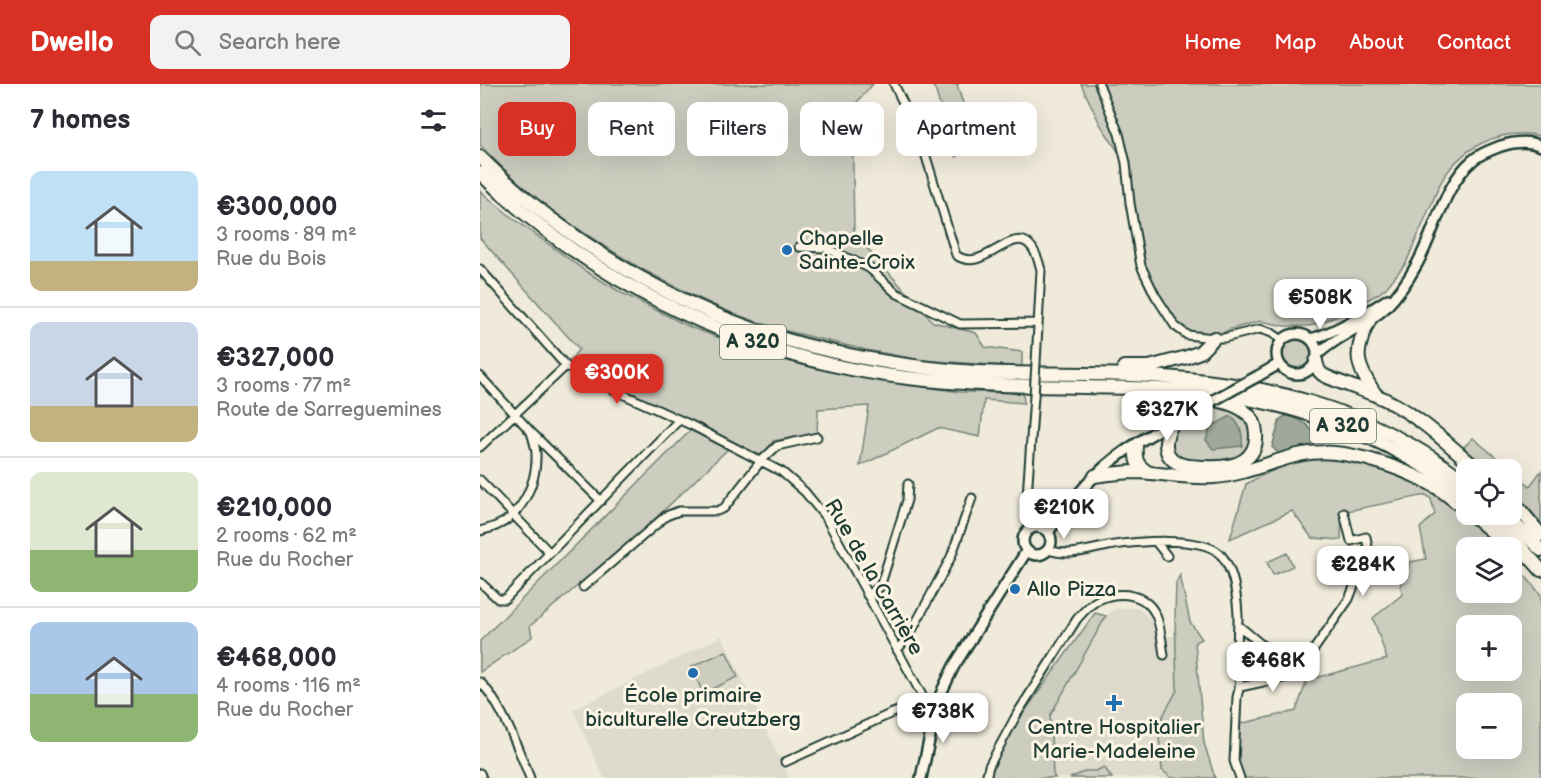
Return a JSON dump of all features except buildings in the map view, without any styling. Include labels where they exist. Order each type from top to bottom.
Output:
[{"type":"highway","name":"A 320","points":[[480,157],[558,225],[616,264],[698,306],[751,328],[852,356],[902,364],[974,372],[1180,378],[1228,383],[1282,393],[1328,407],[1370,424],[1411,444],[1456,474]]},
{"type":"highway","name":"A 320","points":[[480,173],[498,191],[550,233],[610,274],[693,318],[747,340],[797,356],[907,378],[984,384],[1203,392],[1283,406],[1355,431],[1437,474],[1456,489]]},
{"type":"highway","points":[[1368,316],[1358,356],[1363,376],[1376,395]]},
{"type":"highway","points":[[1066,374],[1084,369],[1149,367],[1200,352],[1214,338]]},
{"type":"highway","points":[[1317,358],[1318,369],[1325,376],[1376,395],[1414,417],[1465,459]]},
{"type":"highway","points":[[1172,423],[1167,436],[1168,454],[1174,461],[1184,466],[1228,467],[1248,458],[1254,447],[1256,435],[1254,422],[1248,414],[1232,404],[1210,399],[1203,392]]},
{"type":"highway","points":[[1136,446],[1137,462],[1140,468],[1149,473]]},
{"type":"highway","points":[[1095,476],[1122,472],[1217,477],[1242,473],[1306,453],[1322,452],[1351,455],[1391,466],[1432,484],[1456,503]]},
{"type":"highway","points":[[1522,512],[1541,536]]},
{"type":"highway","points":[[1484,525],[1498,537]]},
{"type":"highway","points":[[1499,525],[1538,560]]},
{"type":"highway","points":[[1513,525],[1538,560]]},
{"type":"highway","points":[[1522,553],[1538,560]]},
{"type":"main road","points":[[1310,339],[1384,308],[1417,264],[1448,195],[1465,168],[1474,159],[1489,150],[1514,142],[1535,143],[1541,146]]},
{"type":"main road","points":[[1317,358],[1316,346],[1310,339],[1299,334],[1282,340],[1277,352],[1279,364],[1283,369],[1295,375],[1302,374],[1313,367],[1317,358],[1334,340],[1368,316]]},
{"type":"main road","points":[[1048,532],[1095,476],[1108,464],[1172,423],[1279,364]]},
{"type":"main road","points":[[1040,527],[1048,532],[1051,538],[1049,550],[1042,555],[1034,556],[1026,552],[1022,538],[1025,532],[1031,528],[1040,527]]},
{"type":"main road","points":[[921,778],[937,705],[954,666],[1026,552]]},
{"type":"street","points":[[894,84],[924,150],[956,255],[970,261],[983,258],[1010,241],[1017,240],[1024,241],[1031,246],[1038,257],[1041,270],[1026,511],[1031,528]]},
{"type":"street","points":[[1099,84],[1119,134],[1126,163],[1130,203],[1141,266],[1155,295],[1175,326],[1187,335],[1214,338],[1232,337],[1260,329],[1282,340]]},
{"type":"street","points":[[799,247],[826,248],[869,268],[896,293],[960,324],[1038,323]]},
{"type":"street","points":[[480,269],[566,366],[480,447]]},
{"type":"street","name":"Rue de la Carrière","points":[[566,366],[782,472],[805,492],[826,518],[925,701]]},
{"type":"street","points":[[480,376],[531,432],[601,501]]},
{"type":"street","points":[[480,582],[498,599],[506,599],[679,420]]},
{"type":"street","points":[[480,531],[500,525],[527,497],[533,478],[536,455],[531,432]]},
{"type":"street","points":[[583,587],[666,516],[679,511],[717,511],[724,508],[761,461],[777,446],[817,437]]},
{"type":"street","points":[[480,480],[550,553]]},
{"type":"street","points":[[867,595],[880,586],[907,500],[908,484]]},
{"type":"street","points":[[897,650],[909,636],[951,558],[972,498]]},
{"type":"street","points":[[1240,687],[1287,677],[1294,672],[1310,655],[1349,598],[1362,554],[1368,547],[1366,537],[1351,541],[1344,513]]},
{"type":"street","points":[[1049,550],[1070,554],[1134,542],[1170,542],[1204,546],[1219,553],[1231,569],[1237,609],[1240,687],[1237,697],[1234,761],[1240,778]]},
{"type":"street","points":[[1156,542],[1167,556],[1170,542]]},
{"type":"street","points":[[986,778],[989,766],[1017,714],[1077,619],[1097,601],[1126,594],[1143,600],[1157,618],[1164,655]]},
{"type":"street","points":[[1238,625],[1294,672]]},
{"type":"street","points":[[483,685],[502,715],[530,778]]},
{"type":"street","points":[[785,762],[890,714],[925,701],[937,705]]},
{"type":"street","points":[[480,773],[482,778]]},
{"type":"shaded area","points":[[480,84],[873,84],[857,102],[800,102],[800,156],[853,156],[854,234],[933,322],[976,333],[985,347],[1022,352],[1022,367],[922,360],[866,350],[783,330],[731,313],[640,268],[548,209],[480,145]]},
{"type":"shaded area","points":[[931,84],[959,84],[957,85],[963,102],[939,102]]},
{"type":"shaded area","points":[[1081,84],[1541,84],[1541,136],[1511,134],[1496,137],[1470,150],[1458,160],[1440,184],[1406,263],[1386,288],[1378,294],[1338,316],[1310,326],[1285,326],[1260,321],[1228,330],[1214,338],[1187,335],[1175,326],[1145,272],[1121,156],[1100,124]]},
{"type":"shaded area","points":[[480,191],[514,219],[587,272],[622,293],[690,327],[772,357],[815,368],[960,392],[1023,393],[1024,403],[984,400],[980,437],[938,428],[860,466],[869,406],[818,409],[817,433],[773,441],[763,456],[728,449],[639,534],[530,626],[532,637],[480,672],[480,641],[697,424],[568,363],[579,349],[480,238]]},
{"type":"shaded area","points":[[1297,338],[1309,342],[1313,354],[1309,366],[1297,370],[1285,366],[1281,354],[1285,342]]},
{"type":"shaded area","points":[[1211,406],[1231,408],[1238,413],[1249,430],[1248,448],[1239,456],[1220,460],[1189,460],[1176,455],[1172,446],[1174,429]]},
{"type":"shaded area","points":[[1289,414],[1306,424],[1315,435],[1314,446],[1278,453],[1272,447],[1280,419]]},
{"type":"shaded area","points":[[1231,416],[1241,430],[1242,446],[1213,449],[1206,440],[1210,427]]},
{"type":"shaded area","points":[[1473,438],[1498,459],[1477,459],[1463,448]]},
{"type":"shaded area","points":[[1321,458],[1345,460],[1390,471],[1421,483],[1456,510],[1456,525],[1475,525],[1490,537],[1456,537],[1456,603],[1522,603],[1522,572],[1541,595],[1541,778],[1243,778],[1237,760],[1239,724],[1296,711],[1307,680],[1387,659],[1373,618],[1403,594],[1400,586],[1410,562],[1426,559],[1420,528],[1435,514],[1431,499],[1426,495],[1342,512],[1341,540],[1312,538],[1292,511],[1230,539],[1246,484],[1264,474],[1301,461]]},
{"type":"shaded area","points":[[1541,471],[1541,523],[1522,501],[1522,479],[1530,486]]},
{"type":"shaded area","points":[[1287,553],[1293,566],[1273,575],[1267,562]]},
{"type":"shaded area","points":[[1180,575],[1190,622],[1202,639],[1195,642],[1204,743],[1215,778],[1172,778],[1162,770],[1158,725],[1177,690],[1175,616],[1176,583]]},
{"type":"shaded area","name":"Centre Hospitalier Marie-Madeleine","points":[[1116,608],[1138,608],[1151,619],[1156,637],[1175,636],[1177,690],[1158,725],[1162,770],[1172,778],[1112,778],[1104,767],[1070,778],[1055,778],[1050,716],[1106,616]]},
{"type":"shaded area","points":[[1095,613],[1106,616],[1050,716],[1055,778],[991,778],[994,767],[1018,721]]},
{"type":"shaded area","name":"École primaire biculturelle Creutzberg","points":[[722,636],[789,778],[604,778],[573,710]]},
{"type":"shaded area","points":[[726,651],[738,677],[703,693],[691,667]]},
{"type":"shaded area","points":[[1104,767],[1112,778],[1070,778],[1086,771],[1096,771]]},
{"type":"place","name":"Chapelle Sainte-Croix","points":[[787,250]]},
{"type":"place","name":"Allo Pizza","points":[[1015,589]]},
{"type":"place","name":"École primaire biculturelle Creutzberg","points":[[693,673]]},
{"type":"place","name":"Centre Hospitalier Marie-Madeleine","points":[[1114,703]]}]
